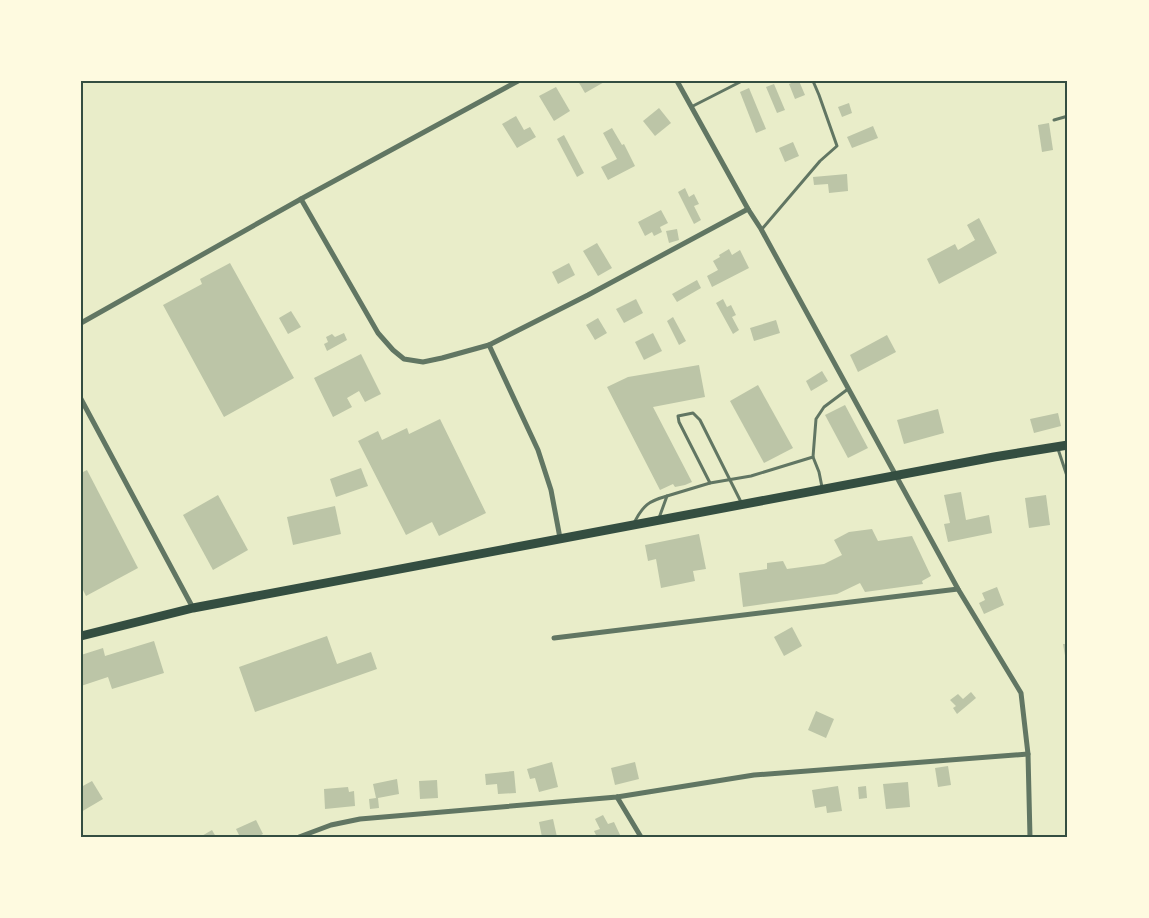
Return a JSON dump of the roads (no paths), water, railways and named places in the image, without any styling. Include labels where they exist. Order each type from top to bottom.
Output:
[{"type":"main road","points":[[81,636],[193,608],[1068,445]]},
{"type":"street","points":[[81,322],[518,81]]},
{"type":"street","points":[[677,81],[761,229],[958,589],[1020,693],[1028,754],[1030,837]]},
{"type":"street","points":[[301,199],[378,333],[404,359],[423,362],[489,345],[598,290],[748,209]]},
{"type":"street","points":[[489,345],[538,450],[550,490],[560,538]]},
{"type":"street","points":[[81,399],[193,608]]},
{"type":"street","points":[[554,638],[958,589]]},
{"type":"street","points":[[299,837],[331,825],[360,819],[617,797],[754,775],[1028,754]]},
{"type":"street","points":[[617,797],[641,837]]},
{"type":"lane","points":[[691,107],[742,81]]},
{"type":"lane","points":[[761,229],[820,161],[837,146],[813,81]]},
{"type":"lane","points":[[1054,120],[1068,116]]},
{"type":"lane","points":[[823,490],[813,458],[816,419],[824,407],[848,389]]},
{"type":"lane","points":[[710,483],[678,416],[693,414],[700,420],[742,505]]},
{"type":"lane","points":[[1058,447],[1068,479]]},
{"type":"lane","points":[[634,525],[640,510],[652,500],[710,483],[751,476],[813,458]]},
{"type":"lane","points":[[659,520],[667,496]]}]
